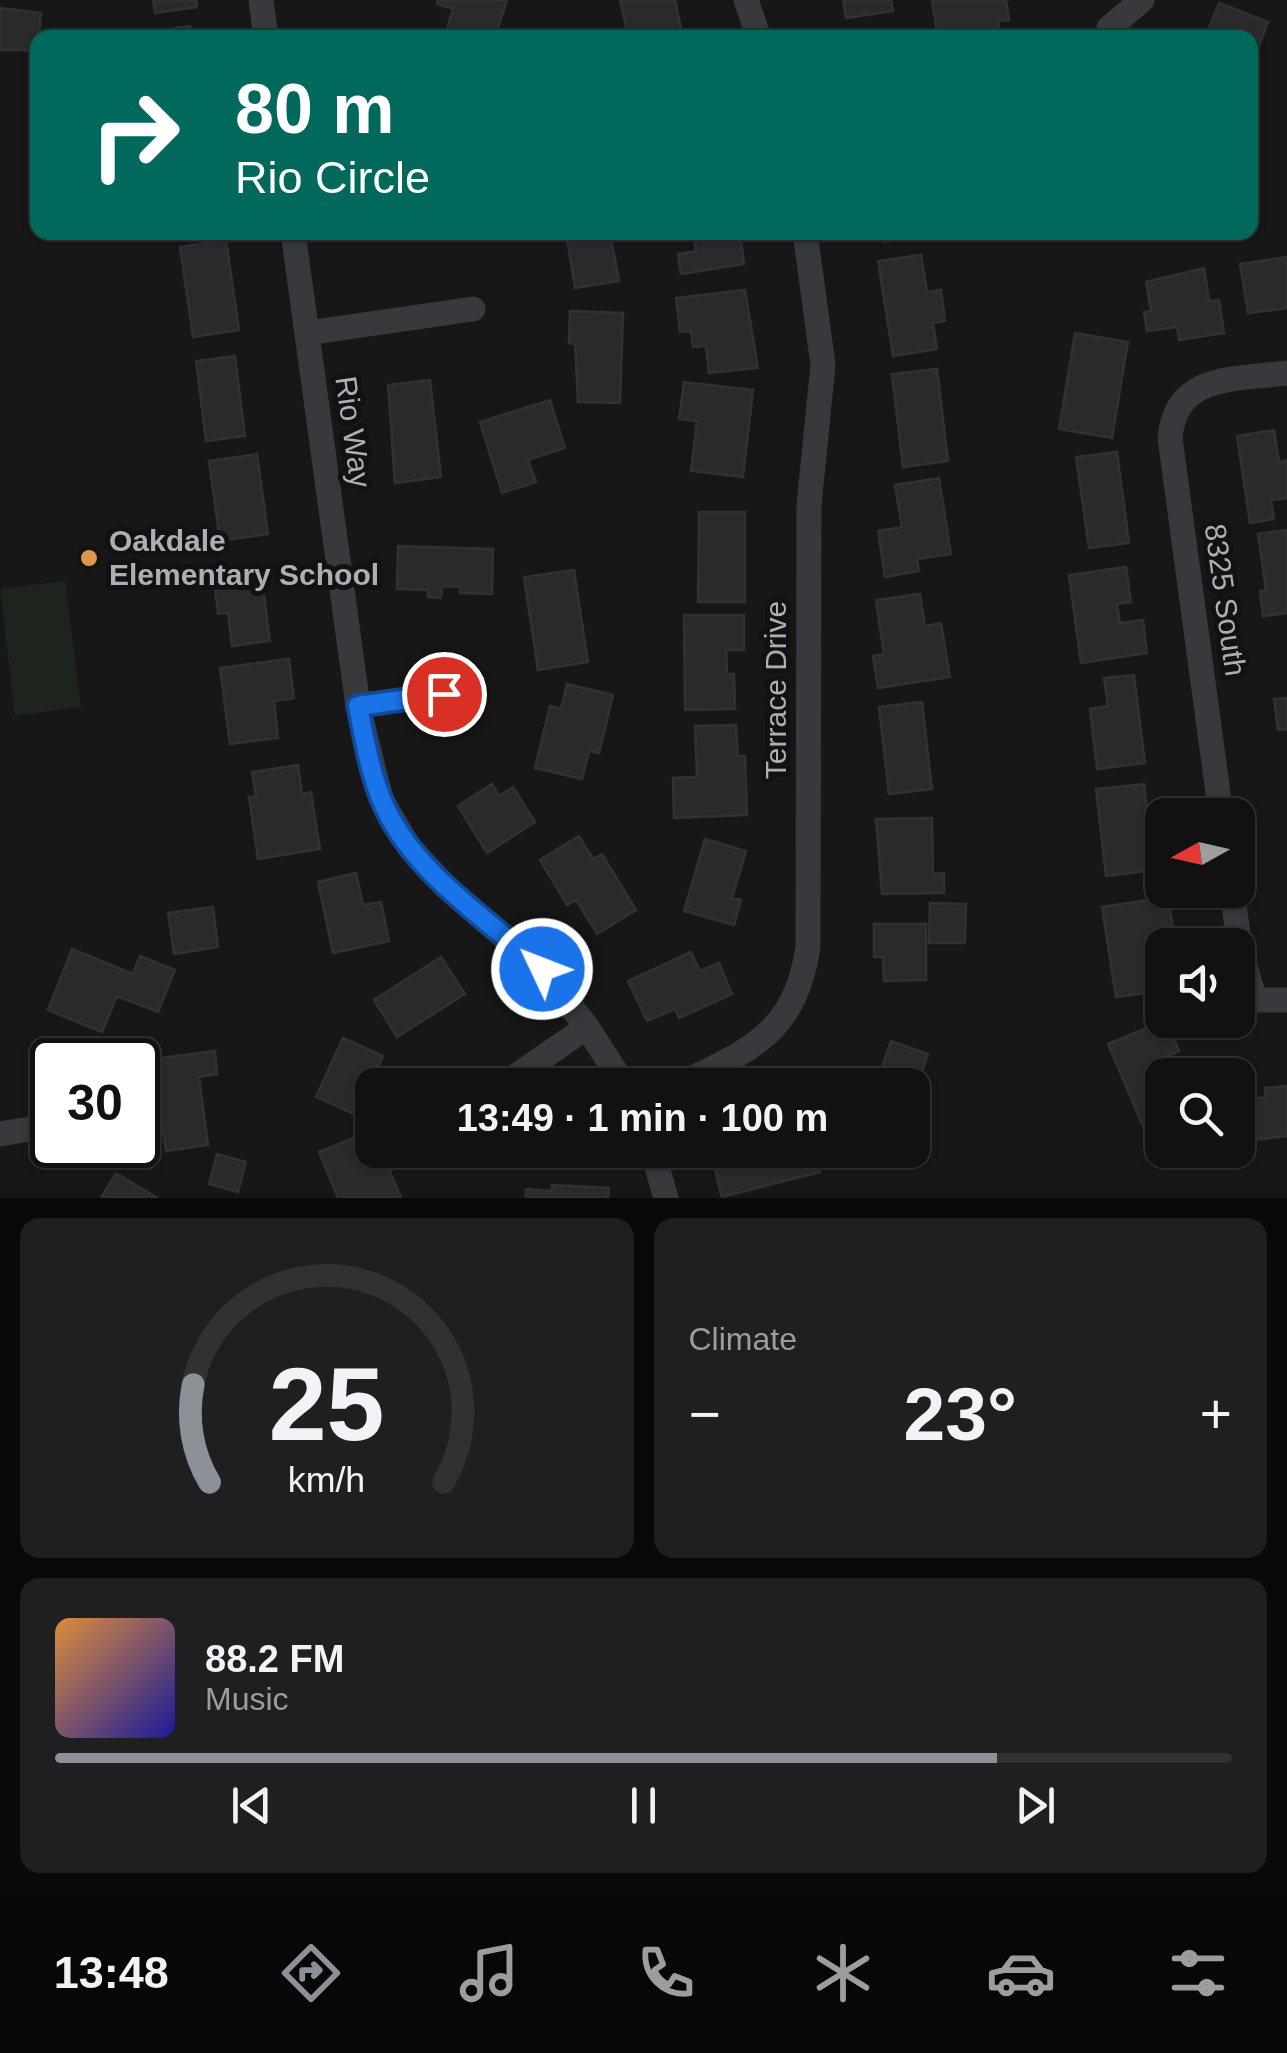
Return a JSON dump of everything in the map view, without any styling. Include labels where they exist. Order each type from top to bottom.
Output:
[{"type":"street","points":[[261,0],[265,30]]},
{"type":"street","points":[[746,0],[756,30]]},
{"type":"street","points":[[1109,28],[1142,0]]},
{"type":"street","name":"Rio Way","points":[[294,240],[358,706],[381,799],[409,847],[446,887],[542,969],[613,1068]]},
{"type":"street","name":"Terrace Drive","points":[[712,1068],[759,1044],[785,1018],[803,983],[808,946],[808,504],[824,365],[806,240]]},
{"type":"street","points":[[307,334],[473,309]]},
{"type":"street","name":"8325 South","points":[[1220,798],[1170,438],[1172,415],[1184,398],[1211,384],[1287,373]]},
{"type":"street","points":[[358,706],[444,694]]},
{"type":"street","points":[[1234,908],[1240,948],[1255,1000],[1287,1000]]},
{"type":"street","points":[[529,1068],[587,1028]]},
{"type":"street","points":[[0,1134],[30,1128]]},
{"type":"street","points":[[657,1168],[666,1198]]},
{"type":"shaded area","points":[[65,581],[81,707],[15,716],[0,589]]},
{"type":"building","points":[[153,0],[196,0],[197,7],[155,13]]},
{"type":"building","points":[[438,0],[507,0],[498,30],[446,30],[453,9],[437,4]]},
{"type":"building","points":[[620,0],[675,0],[681,30],[627,30]]},
{"type":"building","points":[[843,0],[891,0],[893,11],[846,18]]},
{"type":"building","points":[[932,0],[1006,0],[1009,20],[998,21],[999,30],[937,30]]},
{"type":"building","points":[[1219,3],[1268,22],[1258,49],[1258,30],[1208,30]]},
{"type":"building","points":[[0,8],[41,13],[40,30],[30,30],[30,50],[0,50]]},
{"type":"building","points":[[226,240],[239,330],[193,337],[180,247]]},
{"type":"building","points":[[567,240],[611,240],[619,281],[575,288]]},
{"type":"building","points":[[694,240],[741,240],[744,264],[681,274],[678,254],[696,251]]},
{"type":"building","points":[[921,255],[927,292],[941,290],[945,321],[933,323],[937,349],[893,356],[878,261]]},
{"type":"building","points":[[1287,257],[1287,308],[1248,313],[1240,264]]},
{"type":"building","points":[[1204,268],[1209,301],[1219,300],[1224,333],[1179,340],[1177,327],[1147,331],[1144,312],[1151,311],[1146,282]]},
{"type":"building","points":[[745,290],[758,368],[709,373],[706,346],[693,347],[691,331],[680,332],[676,298]]},
{"type":"building","points":[[570,311],[623,313],[620,403],[578,402],[575,344],[569,343]]},
{"type":"building","points":[[1075,333],[1128,342],[1112,438],[1059,429]]},
{"type":"building","points":[[235,356],[245,436],[206,441],[196,361]]},
{"type":"building","points":[[937,369],[948,461],[903,467],[892,374]]},
{"type":"building","points":[[430,380],[441,477],[395,483],[388,385]]},
{"type":"building","points":[[684,382],[753,390],[743,477],[691,471],[697,421],[679,419]]},
{"type":"building","points":[[550,400],[565,448],[528,460],[536,482],[502,493],[480,422]]},
{"type":"building","points":[[1274,430],[1279,462],[1287,460],[1287,498],[1271,500],[1274,519],[1250,523],[1237,436]]},
{"type":"building","points":[[1117,452],[1129,543],[1089,548],[1076,457]]},
{"type":"building","points":[[257,454],[268,534],[220,541],[209,461]]},
{"type":"building","points":[[939,478],[951,554],[917,559],[919,571],[885,577],[878,531],[902,527],[895,485]]},
{"type":"building","points":[[699,512],[745,512],[745,602],[698,602]]},
{"type":"building","points":[[1287,530],[1287,613],[1263,616],[1260,591],[1266,590],[1258,534]]},
{"type":"building","points":[[398,546],[493,549],[492,594],[460,593],[460,587],[442,586],[441,598],[428,597],[428,590],[397,589]]},
{"type":"building","points":[[260,565],[270,641],[232,646],[228,613],[218,614],[213,571]]},
{"type":"building","points":[[1126,567],[1131,602],[1117,604],[1120,623],[1143,620],[1147,653],[1081,663],[1069,575]]},
{"type":"building","points":[[574,570],[588,662],[538,670],[524,577]]},
{"type":"building","points":[[920,594],[925,626],[941,623],[950,677],[878,688],[873,656],[884,654],[876,600]]},
{"type":"building","points":[[684,615],[744,615],[744,650],[726,650],[727,674],[734,674],[735,709],[685,710]]},
{"type":"building","points":[[289,659],[294,698],[274,701],[278,738],[230,744],[220,668]]},
{"type":"building","points":[[1134,675],[1145,763],[1097,769],[1090,709],[1108,706],[1104,678]]},
{"type":"building","points":[[567,684],[613,695],[599,753],[589,751],[582,779],[535,768],[550,706],[561,709]]},
{"type":"building","points":[[1287,698],[1287,729],[1278,730],[1274,699]]},
{"type":"building","points":[[922,702],[932,789],[889,794],[879,707]]},
{"type":"building","points":[[736,725],[738,756],[745,756],[747,815],[674,818],[673,778],[697,777],[695,726]]},
{"type":"building","points":[[298,765],[302,794],[311,792],[320,849],[258,859],[249,797],[256,796],[252,772]]},
{"type":"building","points":[[492,784],[499,796],[513,787],[535,822],[487,853],[458,806]]},
{"type":"building","points":[[1144,784],[1145,871],[1106,876],[1096,789]]},
{"type":"building","points":[[932,818],[933,874],[944,873],[944,893],[882,894],[876,819]]},
{"type":"building","points":[[579,836],[593,859],[602,854],[636,910],[597,934],[576,900],[567,905],[540,860]]},
{"type":"building","points":[[705,839],[746,851],[732,898],[741,900],[734,925],[684,911]]},
{"type":"building","points":[[356,873],[363,905],[381,902],[389,941],[333,953],[318,882]]},
{"type":"building","points":[[1145,900],[1145,908],[1170,908],[1173,928],[1145,928],[1145,993],[1116,997],[1102,907]]},
{"type":"building","points":[[930,903],[966,904],[965,943],[929,943]]},
{"type":"building","points":[[213,907],[218,947],[174,954],[168,913]]},
{"type":"building","points":[[874,924],[926,924],[926,980],[884,981],[883,957],[874,957]]},
{"type":"building","points":[[72,949],[133,974],[140,956],[175,970],[158,1012],[117,996],[102,1032],[48,1010]]},
{"type":"building","points":[[691,952],[700,971],[719,963],[732,994],[679,1018],[675,1009],[647,1021],[628,981]]},
{"type":"building","points":[[441,957],[465,994],[397,1037],[374,1000]]},
{"type":"building","points":[[1145,1029],[1145,1038],[1174,1038],[1179,1051],[1163,1058],[1145,1058],[1145,1125],[1143,1126],[1108,1044]]},
{"type":"building","points":[[343,1038],[383,1056],[378,1068],[355,1068],[355,1115],[316,1097]]},
{"type":"building","points":[[891,1041],[928,1054],[923,1068],[882,1068]]},
{"type":"building","points":[[215,1051],[217,1074],[199,1077],[208,1145],[166,1151],[160,1109],[160,1058]]},
{"type":"building","points":[[1287,1086],[1287,1136],[1255,1140],[1255,1099],[1266,1097],[1265,1088]]},
{"type":"building","points":[[355,1137],[355,1168],[388,1168],[401,1198],[338,1198],[319,1152]]},
{"type":"building","points":[[217,1154],[246,1162],[238,1192],[209,1184]]},
{"type":"building","points":[[715,1168],[819,1168],[820,1172],[722,1197]]},
{"type":"building","points":[[116,1173],[157,1198],[101,1198]]},
{"type":"building","points":[[552,1185],[609,1188],[608,1198],[526,1198],[526,1189],[552,1191]]},
{"type":"place","name":"Oakdale Elementary School","points":[[89,558]]},
{"type":"route","points":[[444,694],[358,706],[368,759],[381,799],[409,847],[446,887],[542,969]]}]
